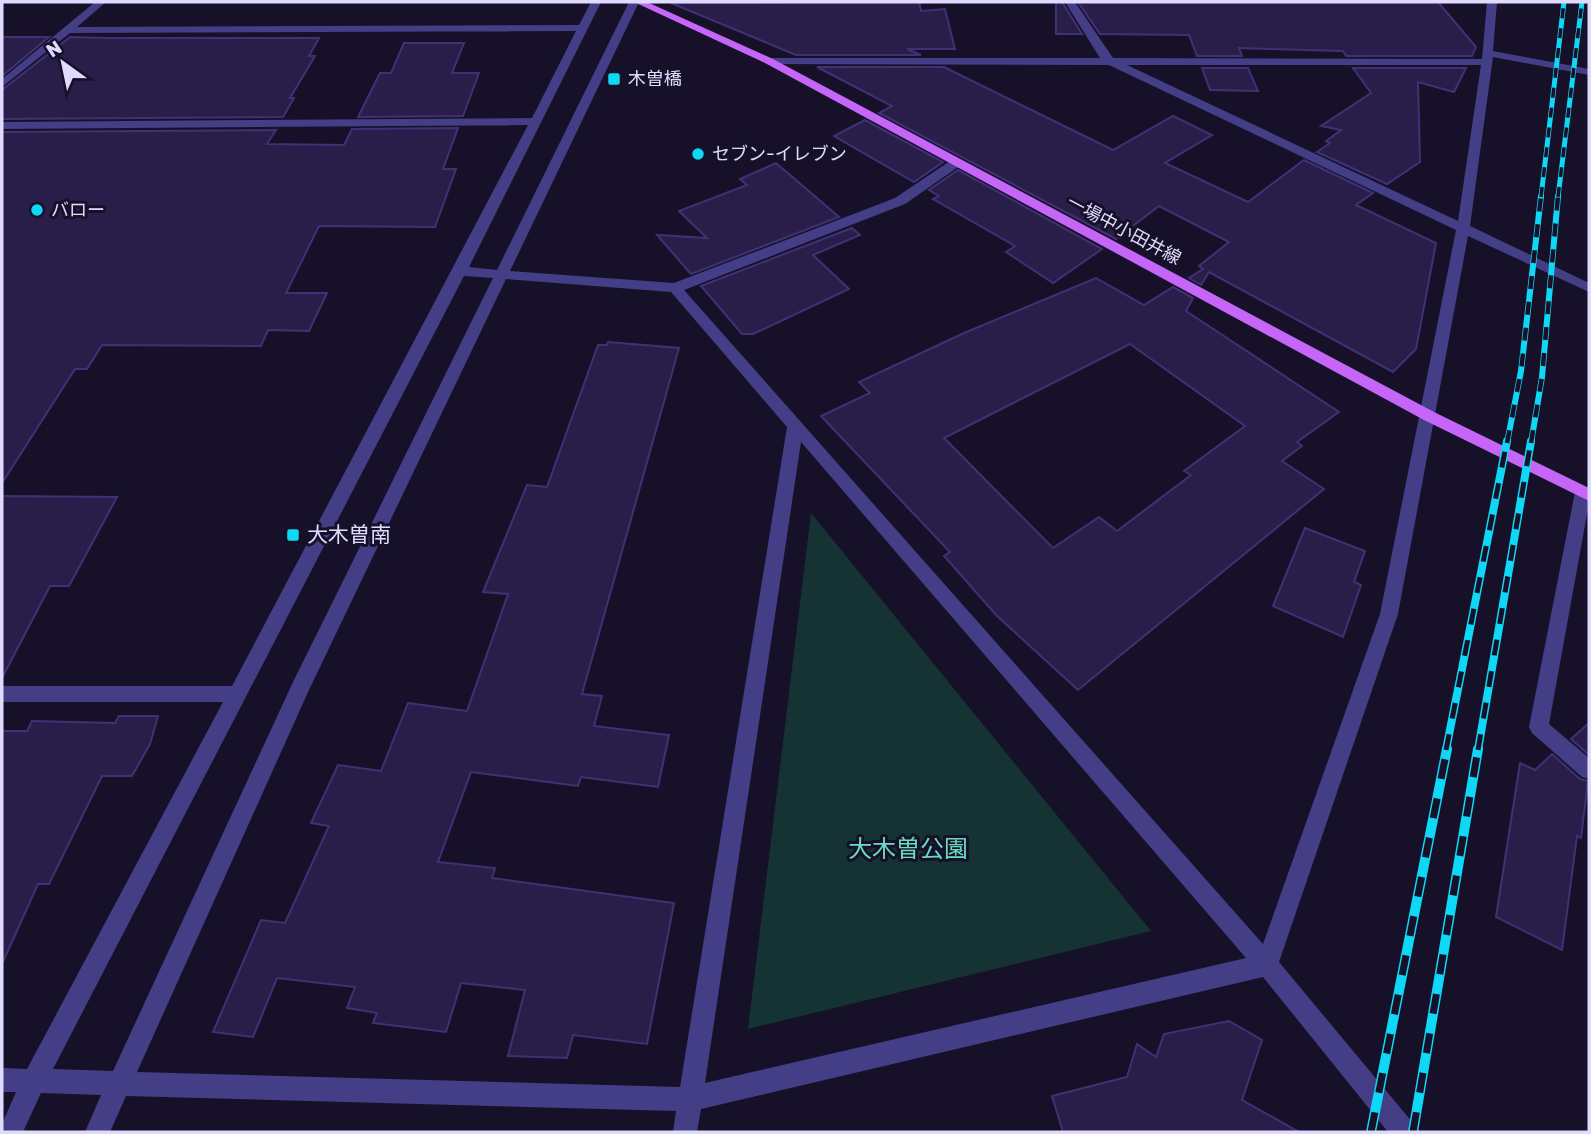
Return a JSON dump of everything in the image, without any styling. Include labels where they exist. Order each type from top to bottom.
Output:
[{"type":"main road","name":"一場中小田井線","points":[[637,2],[769,61],[1429,416],[1586,493]]},
{"type":"street","points":[[2,84],[101,2]]},
{"type":"street","points":[[10,1132],[34,1080],[235,694],[460,271],[596,2]]},
{"type":"street","points":[[97,1132],[117,1083],[300,688],[637,2]]},
{"type":"street","points":[[1070,2],[1106,60],[1589,288]]},
{"type":"street","points":[[1267,964],[1390,614],[1463,230],[1488,58],[1492,2]]},
{"type":"street","points":[[65,30],[582,29]]},
{"type":"street","points":[[769,61],[1488,58],[1589,72]]},
{"type":"street","points":[[2,125],[534,121]]},
{"type":"street","points":[[460,271],[675,288],[900,201],[957,162]]},
{"type":"street","points":[[675,288],[1267,964],[1404,1132]]},
{"type":"street","points":[[685,1132],[795,427]]},
{"type":"street","points":[[1586,493],[1539,727],[1589,770]]},
{"type":"street","points":[[2,694],[235,694]]},
{"type":"street","points":[[2,1080],[690,1099],[1267,964]]},
{"type":"green space","name":"大木曽公園","points":[[811,513],[1151,931],[748,1029]]},
{"type":"building","points":[[919,2],[921,11],[945,9],[955,49],[907,49],[921,55],[796,55],[671,3]]},
{"type":"building","points":[[1056,2],[1062,2],[1082,34],[1056,34]]},
{"type":"building","points":[[1078,2],[1438,2],[1476,47],[1472,56],[1346,56],[1343,51],[1239,48],[1242,56],[1197,56],[1189,35],[1100,34]]},
{"type":"building","points":[[2,37],[49,37],[2,76]]},
{"type":"building","points":[[70,37],[319,38],[309,56],[315,56],[290,98],[294,98],[283,117],[2,119],[2,90]]},
{"type":"building","points":[[404,43],[464,43],[452,73],[479,73],[463,116],[358,117],[380,73],[391,73]]},
{"type":"building","points":[[817,67],[944,67],[1113,150],[1173,116],[1212,135],[1165,163],[1248,202],[1304,160],[1373,193],[1356,205],[1436,243],[1416,349],[1393,372],[1209,272],[1201,285],[1189,278],[1203,269],[1199,266],[1229,242],[1159,206],[1116,239],[879,113],[892,106]]},
{"type":"building","points":[[1202,68],[1248,68],[1258,91],[1210,90]]},
{"type":"building","points":[[1353,68],[1466,68],[1454,92],[1418,82],[1420,162],[1387,184],[1317,152],[1330,143],[1326,141],[1341,130],[1321,126],[1371,93]]},
{"type":"building","points":[[865,120],[943,162],[914,182],[834,136]]},
{"type":"building","points":[[458,128],[443,169],[456,169],[435,227],[319,226],[286,293],[327,293],[309,331],[268,330],[261,346],[102,345],[87,369],[75,369],[2,483],[2,132],[276,130],[267,144],[344,145],[352,129]]},
{"type":"building","points":[[776,163],[839,217],[691,274],[657,235],[707,238],[679,211],[747,185],[740,179]]},
{"type":"building","points":[[958,170],[1102,249],[1053,283],[1006,252],[1015,246],[933,199],[939,196],[929,190]]},
{"type":"building","points":[[852,228],[860,235],[813,255],[849,289],[753,334],[742,334],[701,286]]},
{"type":"building","points":[[1096,278],[1144,305],[1173,287],[1193,298],[1186,311],[1339,412],[1297,442],[1302,446],[1282,461],[1324,489],[1078,690],[997,616],[944,556],[950,552],[821,416],[870,393],[859,382],[964,333]],"holes":[[[1130,344],[1245,426],[1184,471],[1191,475],[1117,531],[1099,517],[1053,548],[944,438]]]},
{"type":"building","points":[[608,342],[679,348],[582,694],[602,696],[594,726],[669,735],[658,787],[581,777],[578,786],[471,772],[438,862],[495,868],[492,878],[674,903],[647,1044],[573,1035],[567,1058],[508,1056],[525,990],[461,983],[446,1032],[373,1023],[377,1013],[347,1008],[355,987],[277,978],[253,1037],[213,1032],[261,920],[285,923],[329,826],[311,823],[338,765],[381,771],[408,703],[467,711],[508,594],[483,592],[527,485],[547,487],[598,345],[607,345]]},
{"type":"building","points":[[2,496],[117,497],[69,586],[50,586],[2,678]]},
{"type":"building","points":[[1305,528],[1365,551],[1354,582],[1361,585],[1343,637],[1273,606]]},
{"type":"building","points":[[119,716],[158,716],[150,744],[132,776],[102,776],[49,884],[38,884],[2,964],[2,731],[27,731],[32,721],[115,723]]},
{"type":"building","points":[[1589,723],[1589,755],[1571,739]]},
{"type":"building","points":[[1552,754],[1580,779],[1588,781],[1581,838],[1577,836],[1562,950],[1496,917],[1520,763],[1535,770]]},
{"type":"building","points":[[1229,1021],[1262,1040],[1242,1100],[1299,1132],[1063,1132],[1052,1096],[1127,1077],[1137,1044],[1156,1057],[1164,1034]]},
{"type":"railway","points":[[1541,197],[1564,2]]},
{"type":"railway","points":[[1558,197],[1582,2]]},
{"type":"railway","points":[[1507,443],[1521,371],[1541,196]]},
{"type":"railway","points":[[1531,443],[1542,377],[1558,196]]},
{"type":"railway","points":[[1446,750],[1507,441]]},
{"type":"railway","points":[[1478,750],[1531,441]]},
{"type":"railway","points":[[1371,1132],[1447,749]]},
{"type":"railway","points":[[1413,1132],[1478,749]]},
{"type":"place","name":"木曽橋","points":[[614,79]]},
{"type":"place","name":"セブン-イレブン","points":[[698,154]]},
{"type":"place","name":"バロー","points":[[37,210]]},
{"type":"place","name":"大木曽南","points":[[293,535]]}]
